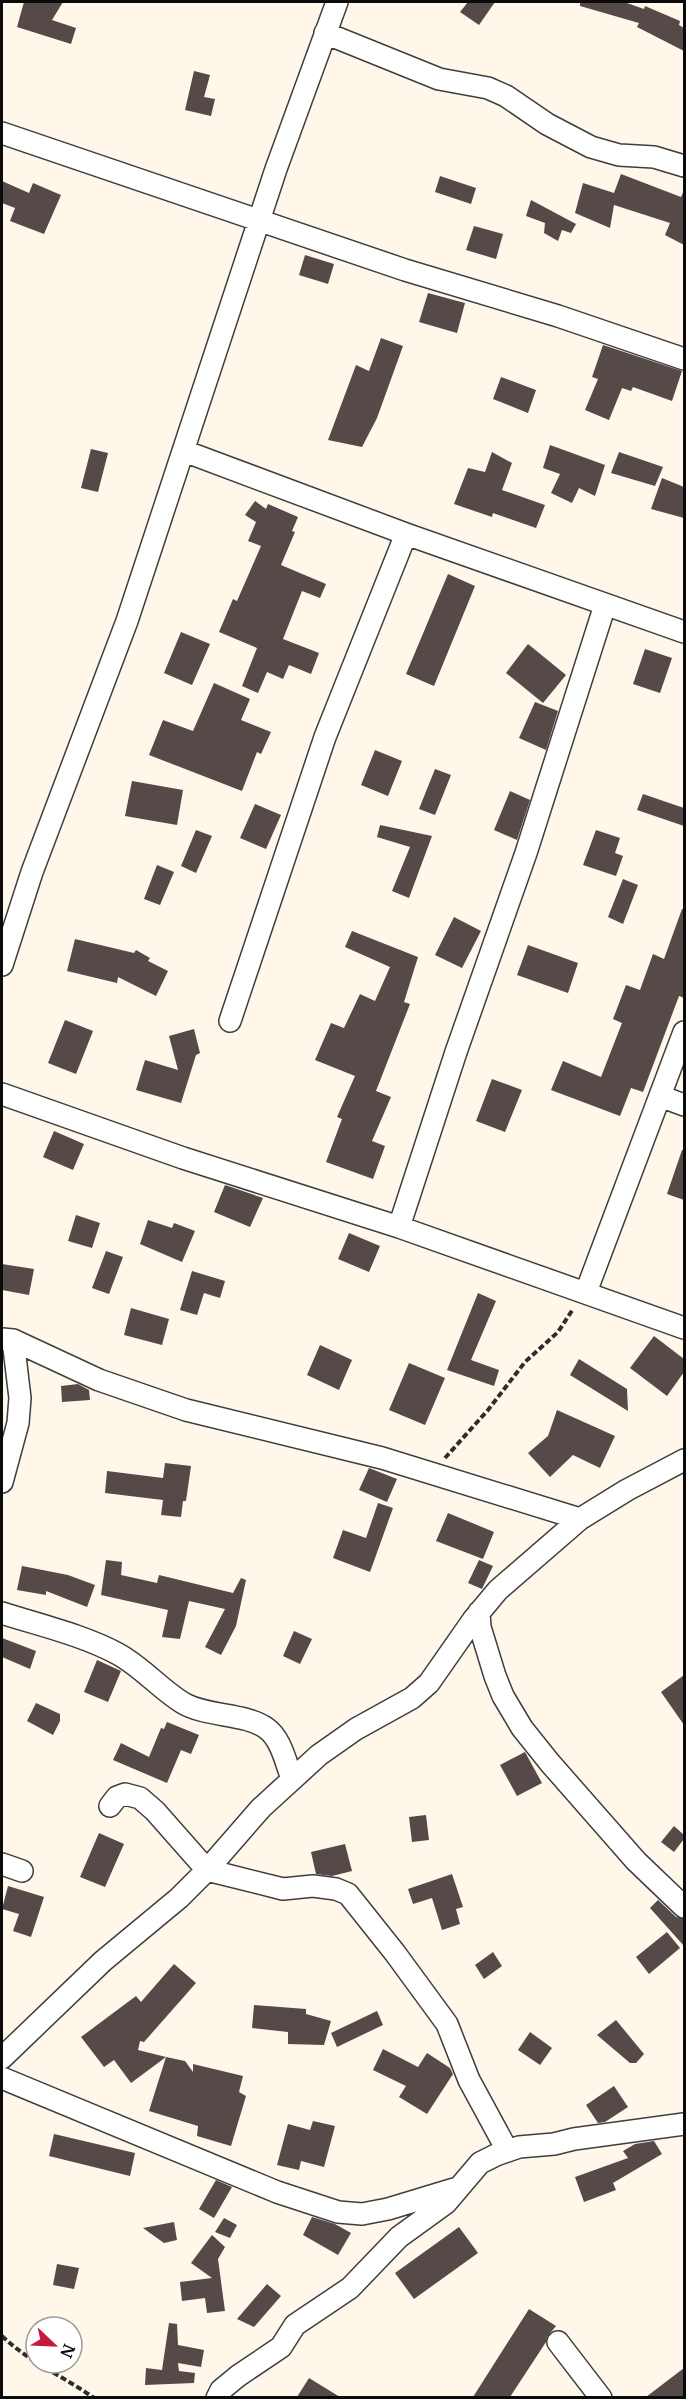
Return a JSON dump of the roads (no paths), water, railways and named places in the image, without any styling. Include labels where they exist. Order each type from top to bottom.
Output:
[{"type":"street","points":[[2,965],[32,872],[127,621],[258,222],[337,2]]},
{"type":"street","points":[[325,33],[439,79],[488,88],[506,96],[547,124],[591,147],[619,155],[654,157],[684,166]]},
{"type":"street","points":[[2,133],[258,222],[405,270],[558,316],[684,359]]},
{"type":"street","points":[[184,451],[406,534],[684,632]]},
{"type":"street","points":[[230,1021],[325,737],[406,534]]},
{"type":"street","points":[[399,1227],[456,1052],[526,853],[605,605]]},
{"type":"street","points":[[586,1292],[684,1032]]},
{"type":"street","points":[[2,1094],[183,1158],[399,1227],[684,1328]]},
{"type":"street","points":[[660,1096],[684,1105]]},
{"type":"street","points":[[7,1340],[99,1380],[186,1410],[348,1449],[580,1519]]},
{"type":"street","points":[[2,1482],[18,1423],[20,1398],[7,1340]]},
{"type":"street","points":[[2,2058],[103,1961],[179,1898],[207,1870],[261,1808],[319,1755],[356,1729],[412,1698],[429,1683],[479,1612],[498,1590],[580,1519],[627,1490],[682,1467]]},
{"type":"street","points":[[479,1612],[480,1627],[495,1676],[522,1728],[636,1861],[684,1906]]},
{"type":"street","points":[[2,1613],[117,1653],[142,1669],[184,1703],[207,1712],[254,1722],[265,1727],[275,1736],[292,1779]]},
{"type":"street","points":[[110,1806],[117,1797],[125,1794],[140,1798],[155,1811],[207,1870],[283,1889],[313,1886],[336,1889],[348,1894],[396,1953],[447,2025],[469,2080],[507,2150]]},
{"type":"street","points":[[2,1864],[22,1871]]},
{"type":"street","points":[[2,2078],[277,2192],[338,2212],[363,2214],[388,2209],[460,2186]]},
{"type":"street","points":[[217,2397],[221,2390],[238,2376],[281,2347],[295,2325],[350,2288],[399,2237],[446,2203],[480,2163],[507,2150],[684,2124]]},
{"type":"street","points":[[558,2342],[601,2397]]}]
